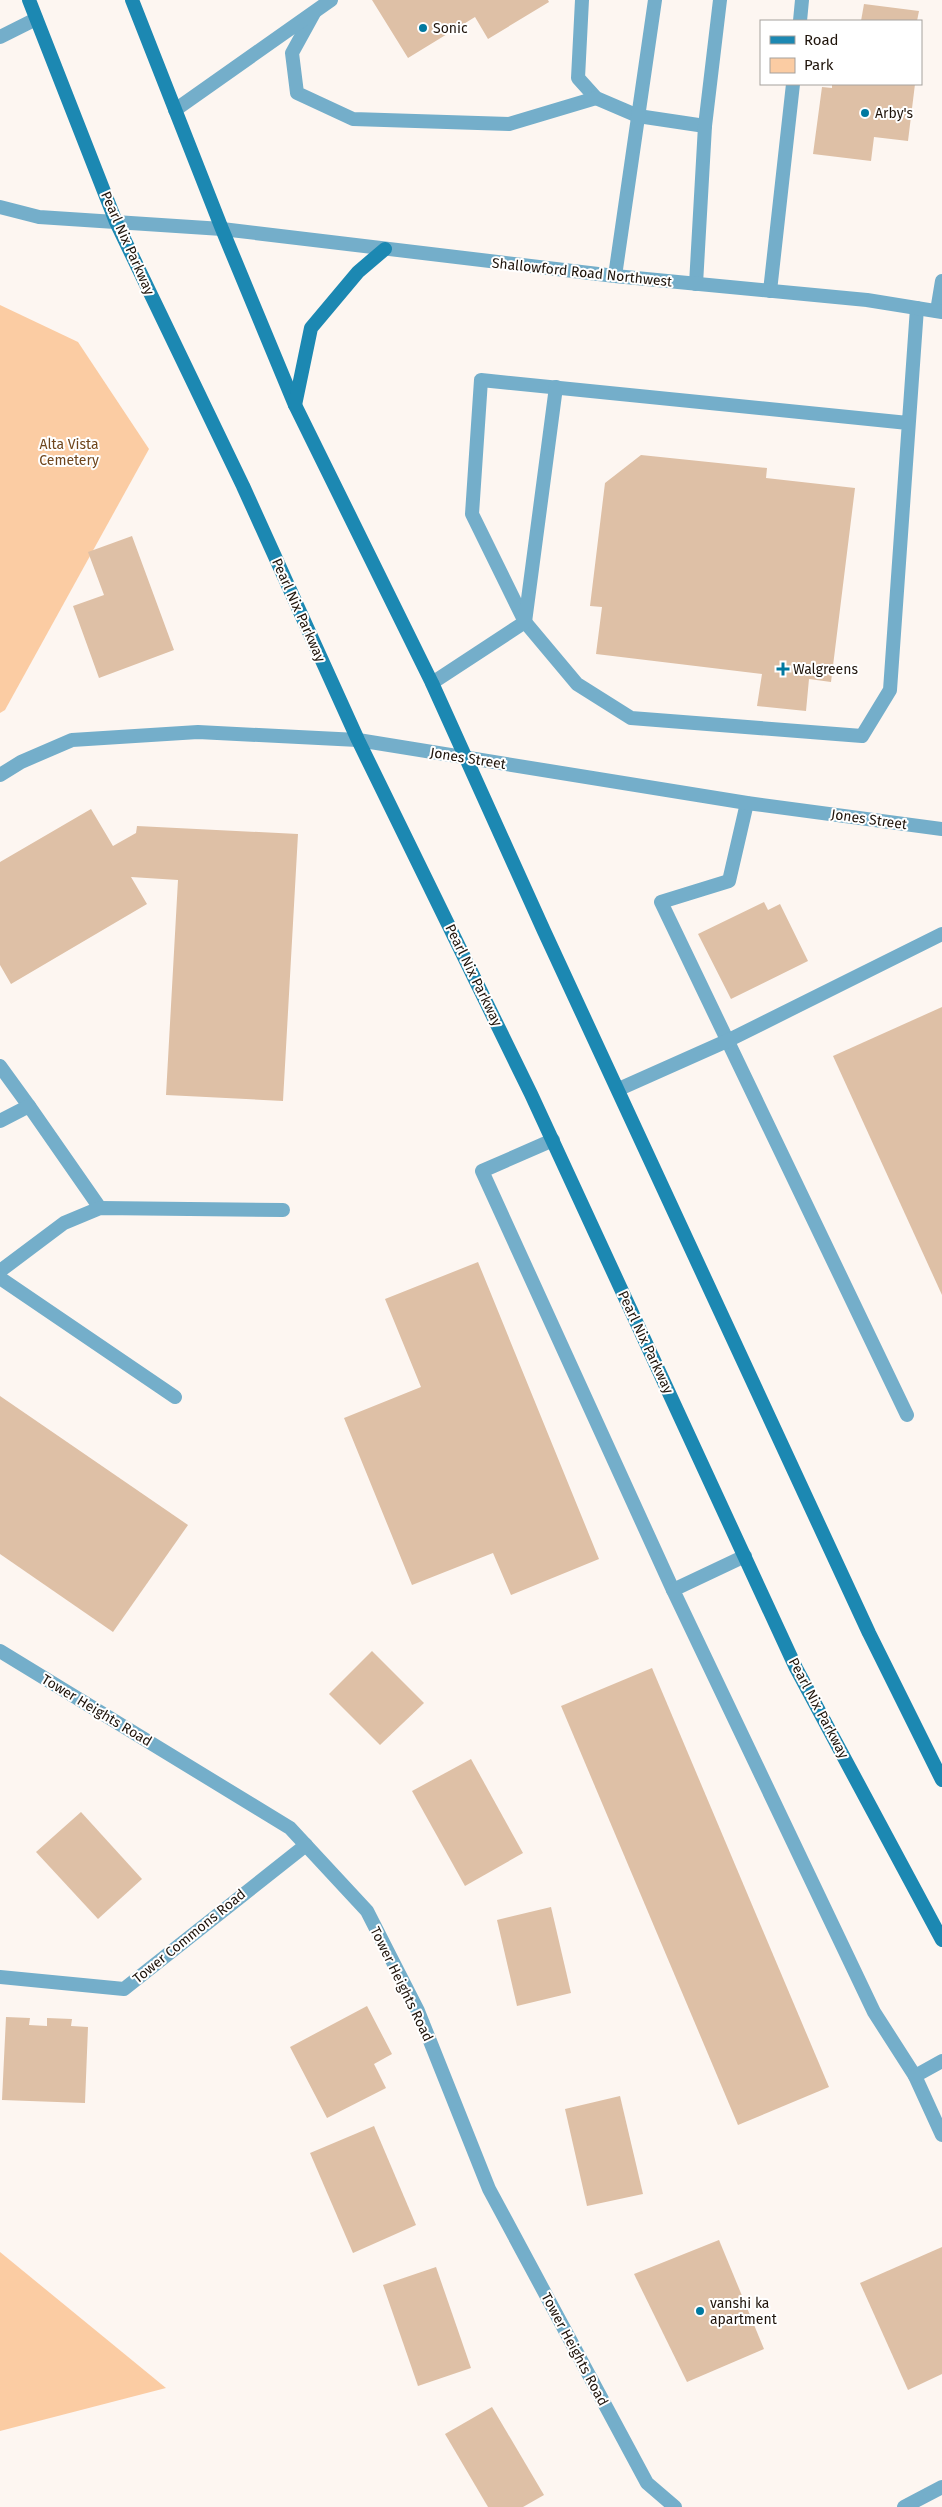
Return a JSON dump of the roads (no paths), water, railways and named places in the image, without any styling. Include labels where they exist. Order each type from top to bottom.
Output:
[{"type":"main road","name":"Pearl Nix Parkway","points":[[29,0],[116,222],[239,478],[358,740],[469,963],[553,1140],[796,1668],[942,1940]]},
{"type":"main road","points":[[132,0],[222,229],[295,405],[432,683],[865,1624],[942,1780]]},
{"type":"main road","points":[[295,405],[311,328],[358,272],[385,249]]},
{"type":"street","points":[[176,110],[331,0]]},
{"type":"street","points":[[582,0],[578,78],[596,98],[638,116],[705,126]]},
{"type":"street","points":[[615,276],[654,0]]},
{"type":"street","points":[[696,284],[705,126],[720,0]]},
{"type":"street","points":[[800,20],[802,0]]},
{"type":"street","points":[[314,13],[292,54],[297,93],[353,119],[509,124],[596,98]]},
{"type":"street","points":[[0,37],[36,19]]},
{"type":"street","points":[[770,291],[793,85]]},
{"type":"street","name":"Shallowford Road Northwest","points":[[0,207],[39,217],[222,229],[615,276],[867,300],[940,311]]},
{"type":"street","points":[[940,311],[942,281]]},
{"type":"street","points":[[908,423],[481,380],[472,514],[525,622],[577,684],[631,718],[862,736],[890,690],[917,308]]},
{"type":"street","points":[[432,683],[525,622],[556,387]]},
{"type":"street","name":"Jones Street","points":[[0,775],[21,762],[72,740],[198,732],[358,740],[747,802],[942,828]]},
{"type":"street","points":[[747,802],[729,881],[661,902],[729,1040],[907,1415]]},
{"type":"street","points":[[619,1089],[729,1040],[942,934]]},
{"type":"street","points":[[0,1066],[100,1208]]},
{"type":"street","points":[[0,1121],[29,1106]]},
{"type":"street","points":[[553,1140],[482,1171],[673,1590],[874,2012],[915,2076],[942,2135]]},
{"type":"street","points":[[0,1271],[64,1223],[100,1208],[283,1210]]},
{"type":"street","points":[[0,1278],[175,1397]]},
{"type":"street","points":[[673,1590],[745,1556]]},
{"type":"street","name":"Tower Heights Road","points":[[0,1651],[290,1828],[367,1911],[418,2011],[489,2189],[647,2484],[675,2507]]},
{"type":"street","name":"Tower Commons Road","points":[[0,1977],[124,1989],[306,1845]]},
{"type":"street","points":[[915,2076],[942,2061]]},
{"type":"street","points":[[904,2507],[942,2487]]},
{"type":"place","name":"Sonic","points":[[423,28]]},
{"type":"place","name":"Arby's","points":[[865,113]]},
{"type":"place","name":"Walgreens","points":[[783,669]]},
{"type":"place","name":"vanshi ka apartment","points":[[700,2311]]},
{"type":"park label","name":"Alta Vista Cemetery","points":[[69,452]]}]
